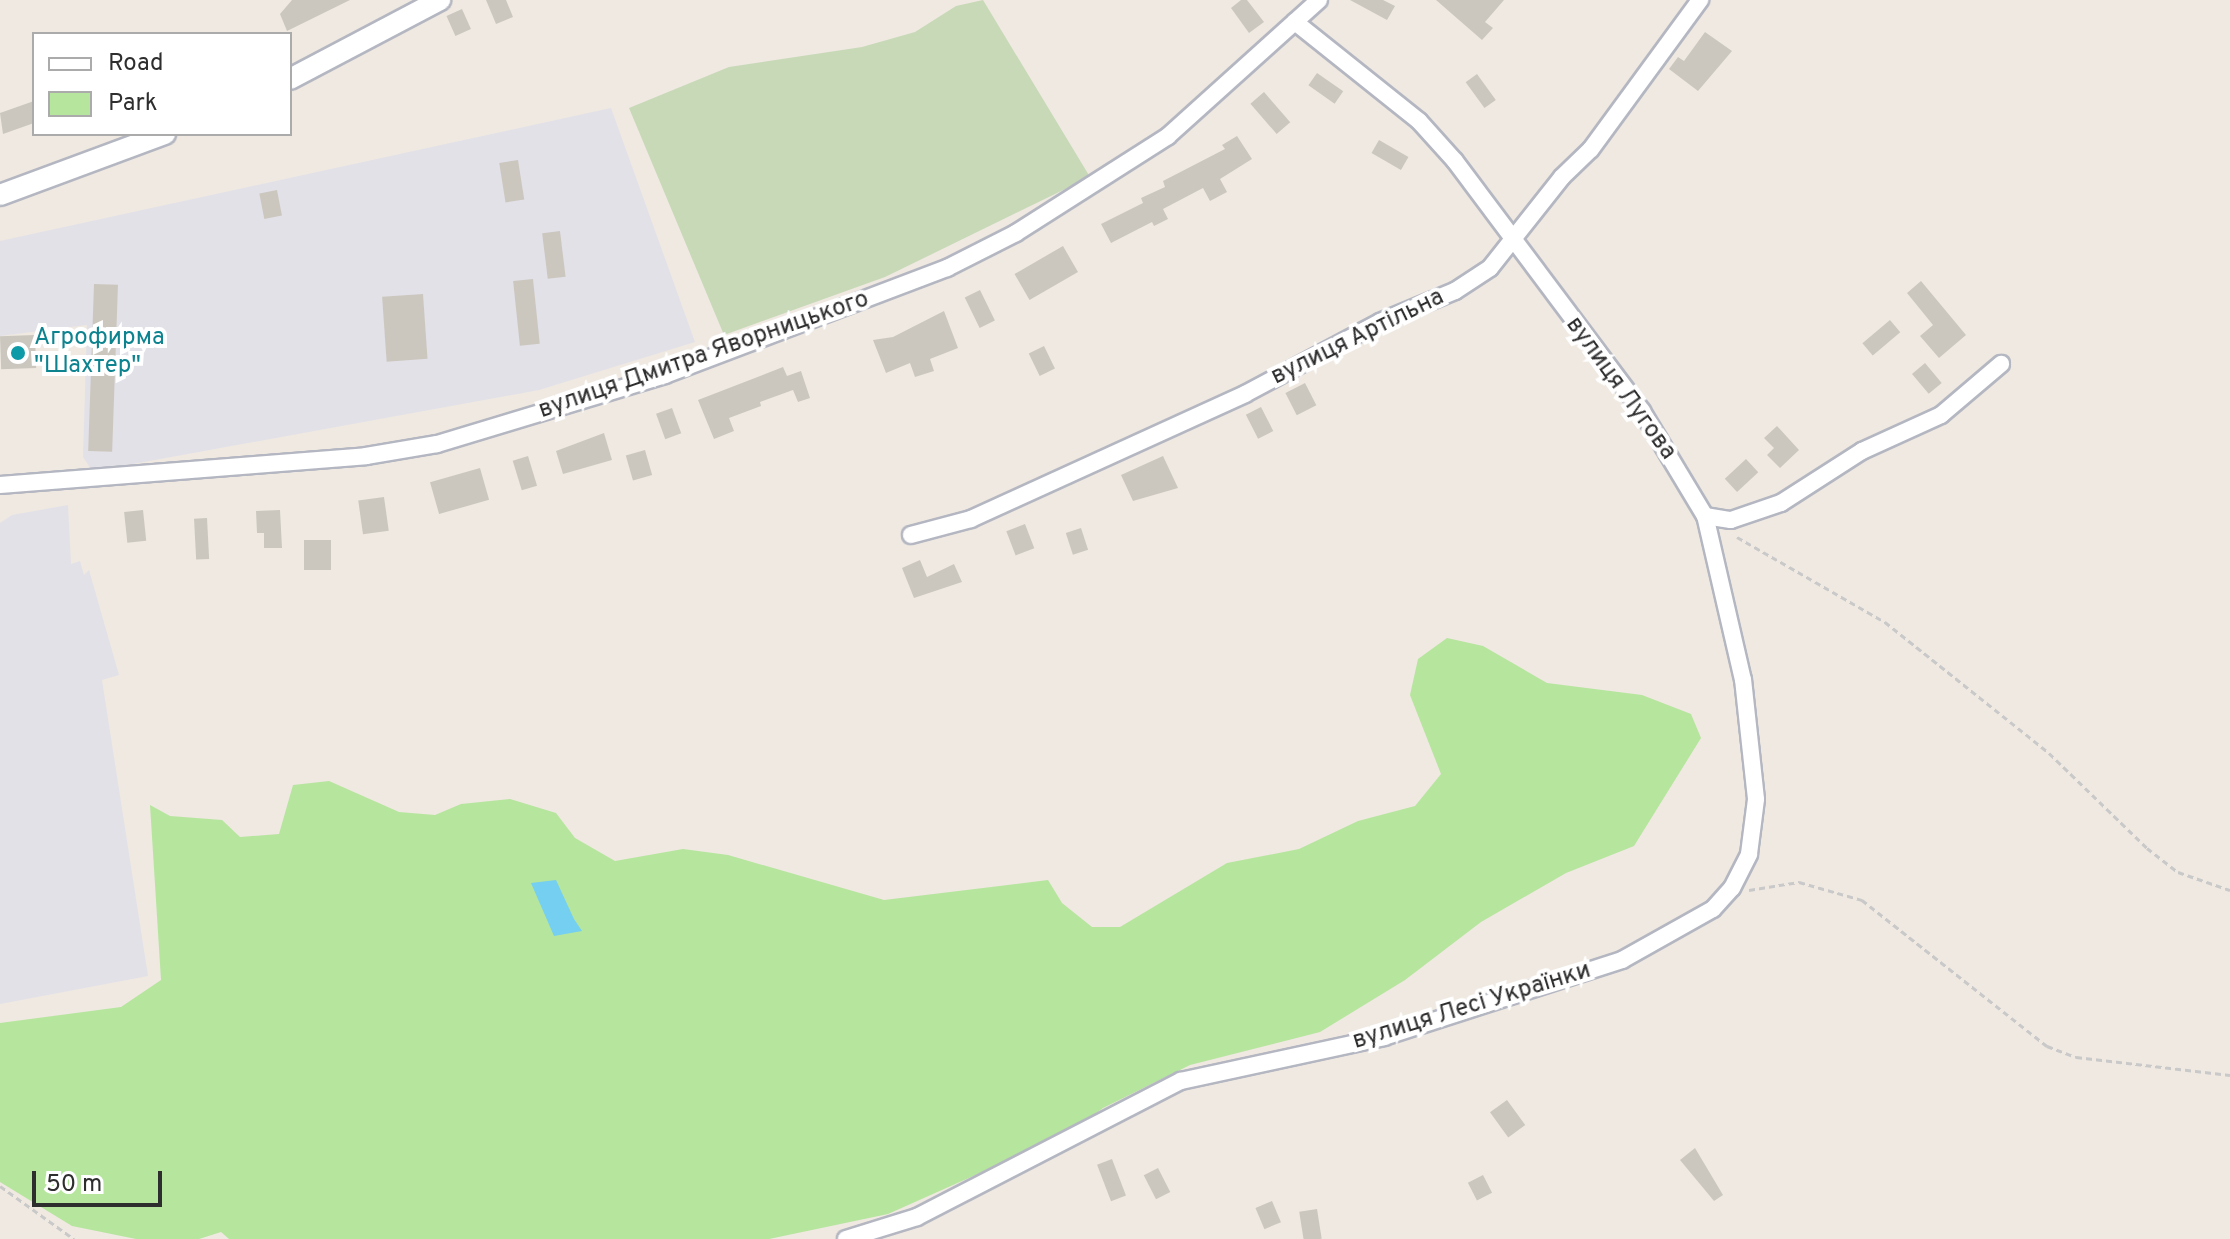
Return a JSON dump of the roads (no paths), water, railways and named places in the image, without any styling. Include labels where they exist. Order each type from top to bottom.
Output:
[{"type":"street","points":[[292,78],[440,0]]},
{"type":"street","name":"вулиця Дмитра Яворницького","points":[[0,485],[422,447],[665,375],[947,268],[1016,233],[1168,136],[1319,0]]},
{"type":"street","name":"вулиця Артільна","points":[[911,535],[971,519],[1245,394],[1380,322],[1455,291],[1490,268],[1562,177],[1591,149],[1700,0]]},
{"type":"street","name":"вулиця Лугова","points":[[1295,22],[1419,121],[1455,161],[1512,243],[1642,411],[1705,516]]},
{"type":"street","points":[[0,195],[160,136]]},
{"type":"street","points":[[1705,516],[1731,520],[1781,503],[1862,451],[1941,415],[2001,364]]},
{"type":"street","name":"вулиця Лесі Українки","points":[[846,1239],[917,1217],[1181,1081],[1384,1037],[1531,992],[1622,960],[1713,909],[1743,871],[1754,833],[1756,799],[1743,680],[1705,516]]},
{"type":"water","points":[[556,880],[582,931],[554,936],[531,883]]},
{"type":"place","name":"Агрофирма \"Шахтер\"","points":[[18,353]]}]
